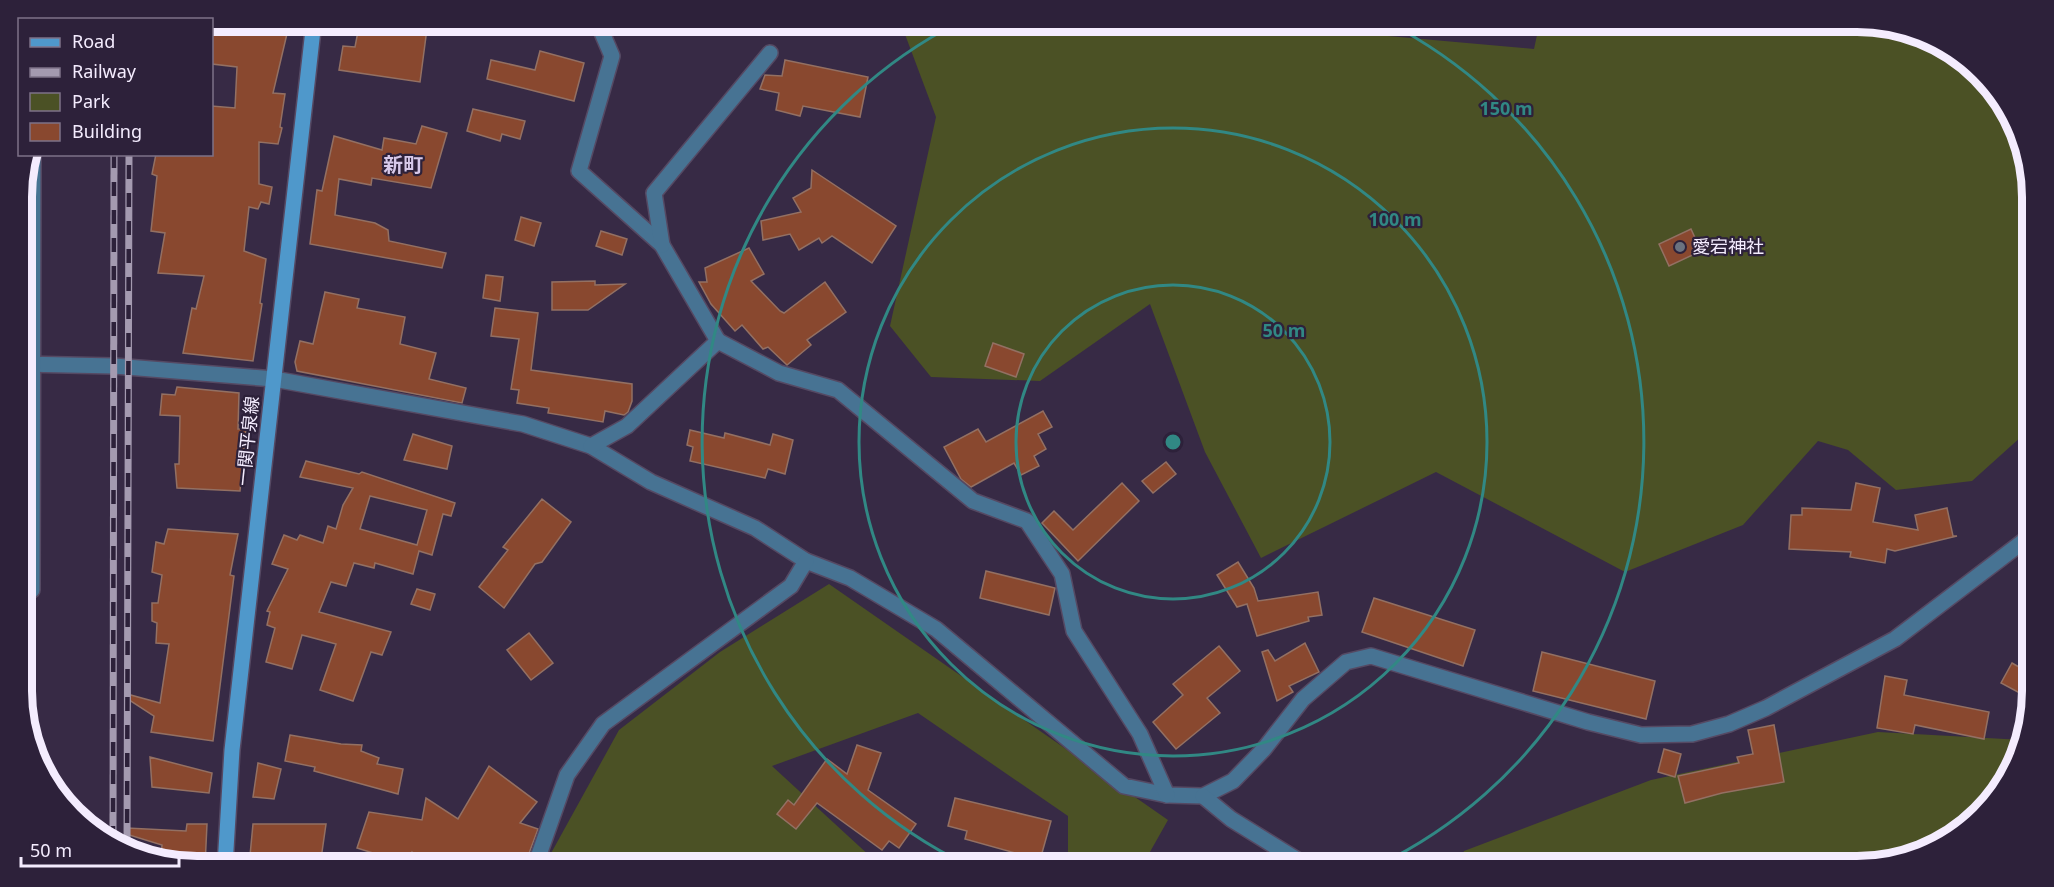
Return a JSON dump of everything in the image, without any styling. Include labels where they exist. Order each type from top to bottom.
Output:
[{"type":"main road","name":"一関平泉線","points":[[226,856],[232,750],[313,32]]},
{"type":"street","points":[[602,32],[612,56],[579,171],[662,245],[718,341],[779,374],[838,390],[974,501],[1027,521],[1062,574],[1074,631],[1140,734],[1167,795]]},
{"type":"street","points":[[662,245],[654,193],[770,53]]},
{"type":"street","points":[[591,446],[627,426],[718,341]]},
{"type":"street","points":[[32,364],[114,366],[274,380],[523,424],[591,446],[651,482],[755,528],[806,561],[850,578],[936,629],[1124,786],[1167,795],[1203,796],[1233,781],[1264,749],[1303,699],[1346,662],[1371,656],[1588,722],[1641,735],[1692,734],[1730,723],[1766,708],[1895,639],[2023,541]]},
{"type":"street","points":[[539,856],[567,774],[603,724],[791,586],[806,561]]},
{"type":"street","points":[[1203,796],[1231,819],[1290,855]]},
{"type":"green space","points":[[904,32],[1343,32],[1534,49],[1538,32],[1868,32],[1900,37],[1940,54],[1974,80],[2000,114],[2017,154],[2023,196],[2023,435],[1972,481],[1896,490],[1848,450],[1818,441],[1743,525],[1625,572],[1436,472],[1261,558],[1205,452],[1150,304],[1040,381],[931,377],[890,326],[936,117]]},
{"type":"green space","points":[[829,584],[1168,820],[1148,855],[1068,855],[1068,816],[918,713],[772,766],[869,856],[550,856],[619,730],[720,652]]},
{"type":"green space","points":[[1878,732],[2015,740],[2000,773],[1974,807],[1940,833],[1900,850],[1868,855],[1462,855],[1464,851],[1651,780]]},
{"type":"building","points":[[213,32],[287,32],[273,93],[285,94],[278,144],[259,142],[259,184],[272,187],[269,204],[261,202],[258,209],[249,207],[244,251],[266,259],[253,361],[183,353],[192,308],[196,309],[204,276],[158,273],[165,233],[151,231],[157,176],[152,174],[156,156],[213,156],[213,106],[235,108],[237,67],[213,64]]},
{"type":"building","points":[[358,32],[427,32],[420,82],[339,70],[343,46],[355,47]]},
{"type":"building","points":[[540,51],[584,63],[574,101],[487,79],[491,60],[535,70]]},
{"type":"building","points":[[785,60],[868,77],[860,117],[803,106],[800,116],[776,110],[779,93],[760,89],[765,75],[782,76]]},
{"type":"building","points":[[473,109],[525,121],[520,139],[502,134],[500,141],[467,131]]},
{"type":"building","points":[[422,126],[447,133],[431,188],[372,178],[371,185],[339,179],[335,215],[375,223],[388,230],[389,241],[446,253],[442,268],[310,244],[317,190],[322,191],[334,136],[382,150],[384,138],[416,144]]},
{"type":"building","points":[[812,170],[896,226],[872,263],[832,236],[822,243],[819,238],[799,250],[790,234],[763,240],[761,221],[801,212],[793,198],[811,188]]},
{"type":"building","points":[[521,217],[541,223],[534,246],[515,240]]},
{"type":"building","name":"愛宕神社","points":[[1691,229],[1701,251],[1669,266],[1659,244]]},
{"type":"building","points":[[601,231],[627,239],[622,255],[596,246]]},
{"type":"building","points":[[749,248],[764,274],[751,281],[780,311],[784,313],[825,282],[846,312],[807,340],[811,345],[787,365],[768,347],[763,349],[742,325],[735,331],[711,304],[699,282],[707,282],[705,268]]},
{"type":"building","points":[[486,275],[503,277],[500,301],[483,298]]},
{"type":"building","points":[[595,281],[595,285],[625,284],[588,310],[552,310],[552,282]]},
{"type":"building","points":[[325,292],[359,299],[357,308],[405,317],[400,344],[436,353],[429,379],[466,388],[462,403],[297,371],[295,362],[300,341],[313,344]]},
{"type":"building","points":[[495,308],[538,313],[531,370],[632,384],[632,401],[628,412],[624,415],[605,411],[603,422],[548,413],[549,408],[517,403],[519,390],[511,389],[519,339],[491,336]]},
{"type":"building","points":[[993,343],[1024,354],[1016,377],[985,366]]},
{"type":"building","points":[[177,387],[239,393],[238,429],[246,429],[240,491],[177,488],[175,464],[179,464],[180,416],[160,415],[162,394],[175,395]]},
{"type":"building","points":[[1043,411],[1052,427],[1038,434],[1046,449],[1034,456],[1039,466],[1021,475],[1014,463],[971,487],[961,479],[944,447],[978,429],[986,442]]},
{"type":"building","points":[[690,430],[724,438],[725,433],[770,445],[773,434],[793,440],[785,474],[768,469],[765,478],[690,461],[693,447],[687,445]]},
{"type":"building","points":[[413,434],[452,446],[447,469],[404,460]]},
{"type":"building","points":[[306,461],[359,474],[362,472],[455,503],[451,516],[443,514],[432,555],[419,551],[413,574],[375,563],[374,568],[354,563],[346,586],[331,582],[319,612],[391,632],[382,655],[371,652],[353,701],[320,690],[336,644],[302,635],[292,669],[266,662],[275,628],[267,625],[270,612],[267,611],[288,569],[272,564],[284,535],[297,540],[300,535],[323,543],[328,526],[336,529],[343,505],[353,488],[300,477]],"holes":[[[370,496],[427,510],[417,545],[360,529]]]},
{"type":"building","points":[[1166,462],[1176,474],[1153,493],[1142,481]]},
{"type":"building","points":[[1122,483],[1139,501],[1078,561],[1042,523],[1054,511],[1073,530]]},
{"type":"building","points":[[1856,483],[1880,488],[1873,522],[1918,530],[1915,515],[1947,508],[1953,536],[1957,536],[1895,551],[1887,549],[1885,563],[1850,557],[1851,552],[1789,549],[1791,515],[1802,515],[1802,508],[1851,510]]},
{"type":"building","points":[[542,499],[571,522],[542,562],[535,564],[504,608],[479,587],[508,550],[503,547]]},
{"type":"building","points":[[168,529],[238,534],[230,575],[234,576],[213,741],[151,732],[154,716],[126,698],[127,694],[160,703],[169,644],[156,643],[157,623],[152,621],[152,603],[158,603],[162,575],[152,572],[156,542],[164,544]]},
{"type":"building","points":[[1238,562],[1254,588],[1258,601],[1318,592],[1322,615],[1308,617],[1309,621],[1257,636],[1247,604],[1237,607],[1217,575]]},
{"type":"building","points":[[986,571],[1055,588],[1049,615],[980,598]]},
{"type":"building","points":[[417,589],[435,594],[430,610],[411,604]]},
{"type":"building","points":[[1374,598],[1475,630],[1463,666],[1362,632]]},
{"type":"building","points":[[529,633],[553,663],[531,680],[507,650]]},
{"type":"building","points":[[1305,643],[1319,672],[1289,686],[1293,692],[1277,701],[1262,652],[1268,650],[1275,661]]},
{"type":"building","points":[[1219,646],[1240,671],[1207,698],[1220,713],[1176,749],[1153,722],[1183,695],[1173,684]]},
{"type":"building","points":[[1542,652],[1655,681],[1646,719],[1533,691]]},
{"type":"building","points":[[2012,663],[2023,669],[2023,695],[2001,683]]},
{"type":"building","points":[[1885,676],[1907,680],[1904,695],[1989,712],[1984,739],[1915,725],[1913,734],[1877,728]]},
{"type":"building","points":[[1774,725],[1784,782],[1722,793],[1685,803],[1678,776],[1739,763],[1737,757],[1753,754],[1748,730]]},
{"type":"building","points":[[290,735],[341,744],[362,745],[361,751],[379,758],[377,764],[403,769],[398,794],[314,771],[315,767],[285,761]]},
{"type":"building","points":[[857,745],[881,753],[868,790],[916,824],[899,848],[889,841],[882,850],[817,803],[796,829],[777,814],[788,800],[794,805],[827,759],[847,774]]},
{"type":"building","points":[[1664,749],[1681,754],[1675,777],[1658,772]]},
{"type":"building","points":[[150,757],[212,773],[209,793],[152,787]]},
{"type":"building","points":[[258,763],[281,769],[274,799],[253,797]]},
{"type":"building","points":[[489,766],[537,802],[520,823],[538,829],[528,856],[519,853],[517,856],[417,856],[412,852],[411,856],[382,856],[357,848],[369,812],[422,820],[426,798],[458,819]]},
{"type":"building","points":[[955,798],[1051,821],[1041,855],[1024,856],[965,839],[967,831],[948,826]]},
{"type":"building","points":[[187,824],[207,824],[205,856],[162,852],[162,845],[126,834],[127,828],[186,831]]},
{"type":"building","points":[[253,824],[326,824],[321,856],[250,856]]},
{"type":"railway","points":[[113,832],[114,156]]},
{"type":"railway","points":[[127,840],[129,156]]},
{"type":"place","name":"愛宕神社","points":[[1680,247]]},
{"type":"district","name":"新町","points":[[403,165]]}]
